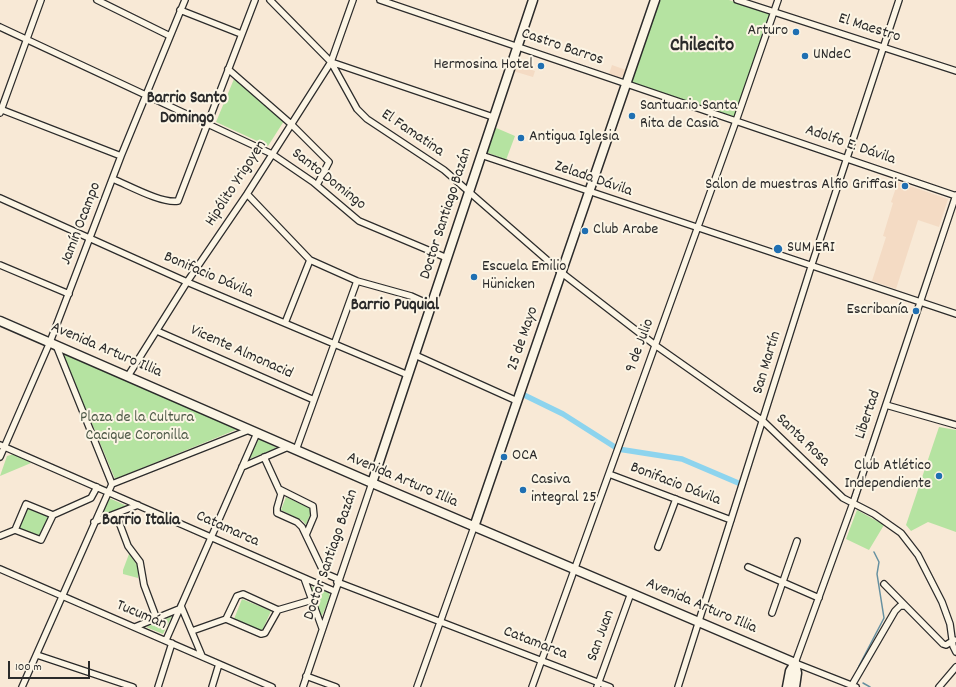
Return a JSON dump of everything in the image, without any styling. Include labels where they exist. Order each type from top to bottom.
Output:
[{"type":"main road","name":"Doctor Santiago Bazán","points":[[372,483],[468,191],[533,0]]},
{"type":"main road","name":"25 de Mayo","points":[[474,526],[655,0]]},
{"type":"main road","name":"Avenida Arturo Illia","points":[[0,321],[292,449],[795,663]]},
{"type":"main road","points":[[787,687],[790,671],[795,663]]},
{"type":"main road","points":[[795,663],[797,673],[795,687]]},
{"type":"street","points":[[41,0],[0,110],[121,156]]},
{"type":"street","points":[[97,0],[170,36]]},
{"type":"street","name":"Jamín Ocampo","points":[[0,457],[2,446],[53,343],[69,294],[121,156],[185,0]]},
{"type":"street","points":[[113,179],[166,200],[172,202],[178,201],[255,0]]},
{"type":"street","name":"El Famatina","points":[[270,0],[331,62],[356,109],[379,128],[427,158],[468,191],[562,273],[655,345]]},
{"type":"street","name":"Hipólito Yrigoyen","points":[[128,376],[187,282],[247,194],[331,62],[353,0]]},
{"type":"street","name":"Castro Barros","points":[[380,0],[736,121]]},
{"type":"street","name":"El Maestro","points":[[737,0],[956,71]]},
{"type":"street","name":"9 de Julio","points":[[532,687],[736,121],[778,0]]},
{"type":"street","name":"San Martín","points":[[678,687],[811,267],[899,0]]},
{"type":"street","points":[[180,10],[241,34]]},
{"type":"street","name":"Santo Domingo","points":[[0,27],[272,154],[317,185],[359,222],[446,258]]},
{"type":"street","points":[[331,62],[493,117]]},
{"type":"street","points":[[228,69],[291,124],[329,162],[317,185]]},
{"type":"street","name":"Adolfo E. Dávila","points":[[736,121],[956,196]]},
{"type":"street","name":"Zelada Dávila","points":[[481,155],[811,267],[956,314]]},
{"type":"street","points":[[247,194],[310,260],[357,281],[411,296],[431,305]]},
{"type":"street","name":"Libertad","points":[[795,663],[820,598],[853,503],[956,196]]},
{"type":"street","name":"Bonifacio Dávila","points":[[0,198],[187,282],[408,375]]},
{"type":"street","points":[[285,323],[310,260]]},
{"type":"street","points":[[0,265],[69,294]]},
{"type":"street","points":[[242,467],[264,457],[292,449],[314,400],[357,281]]},
{"type":"street","name":"Vicente Almonacid","points":[[157,331],[314,400]]},
{"type":"street","points":[[22,687],[112,484],[53,343]]},
{"type":"street","name":"Santa Rosa","points":[[655,345],[763,421],[840,495],[893,526],[901,533],[918,555],[942,602],[955,640],[956,652]]},
{"type":"street","points":[[415,355],[517,401]]},
{"type":"street","points":[[886,405],[956,425]]},
{"type":"street","points":[[112,484],[253,431]]},
{"type":"street","points":[[166,640],[242,467],[253,431]]},
{"type":"street","name":"Catamarca","points":[[2,446],[334,591]]},
{"type":"street","points":[[264,457],[279,489],[313,506],[314,516],[306,535]]},
{"type":"street","name":"Bonifacio Dávila","points":[[609,474],[731,520]]},
{"type":"street","name":"Doctor Santiago Bazán","points":[[303,687],[334,591],[372,483]]},
{"type":"street","points":[[0,536],[15,530],[41,540],[53,515],[92,498],[97,487]]},
{"type":"street","name":"Catamarca","points":[[279,489],[281,496],[277,512],[297,522],[306,535],[324,573],[338,581],[542,660],[598,684],[610,687]]},
{"type":"street","points":[[658,546],[676,499]]},
{"type":"street","points":[[15,530],[26,504],[53,515]]},
{"type":"street","points":[[94,522],[138,505]]},
{"type":"street","points":[[116,514],[128,546],[140,562],[144,585],[156,617]]},
{"type":"street","name":"25 de Mayo","points":[[417,687],[474,526]]},
{"type":"street","points":[[772,613],[797,541]]},
{"type":"street","points":[[748,567],[820,598]]},
{"type":"street","name":"Tucumán","points":[[0,569],[202,656],[258,684],[272,687]]},
{"type":"street","points":[[304,578],[322,628]]},
{"type":"street","points":[[884,584],[943,644],[946,645],[955,640]]},
{"type":"street","name":"San Juan","points":[[598,684],[631,593]]},
{"type":"street","points":[[192,631],[226,618],[238,596],[243,594],[278,610],[312,600]]},
{"type":"street","points":[[795,663],[854,686],[895,611],[900,606],[904,606]]},
{"type":"street","points":[[135,627],[180,607]]},
{"type":"street","points":[[180,607],[202,656]]},
{"type":"street","points":[[226,618],[261,634],[265,633],[278,610]]},
{"type":"street","points":[[158,687],[172,643]]},
{"type":"street","points":[[37,655],[133,687]]},
{"type":"street","points":[[212,687],[219,664]]},
{"type":"street","points":[[939,687],[956,667]]},
{"type":"street","points":[[306,676],[336,687]]},
{"type":"shaded area","points":[[515,64],[535,71],[533,77],[513,71]]},
{"type":"shaded area","points":[[612,65],[626,70],[624,75],[620,78],[609,74]]},
{"type":"shaded area","points":[[898,182],[948,199],[939,227],[918,220],[896,289],[872,281],[886,237],[883,236],[893,203],[891,202]]},
{"type":"green space","points":[[659,0],[729,0],[770,14],[735,117],[631,82]]},
{"type":"green space","points":[[234,79],[284,121],[268,146],[216,122]]},
{"type":"green space","points":[[494,127],[515,136],[506,160],[486,152]]},
{"type":"green space","name":"Plaza de la Cultura Cacique Coronilla","points":[[63,354],[238,429],[115,479]]},
{"type":"green space","name":"Club Atlético Independiente","points":[[939,427],[956,430],[956,532],[928,522],[911,531],[906,525]]},
{"type":"green space","points":[[259,438],[277,448],[249,459]]},
{"type":"green space","points":[[14,454],[31,463],[0,476],[7,456]]},
{"type":"green space","points":[[286,497],[310,508],[310,515],[306,525],[303,521],[281,510]]},
{"type":"green space","points":[[109,498],[127,506],[102,516]]},
{"type":"green space","points":[[28,507],[49,516],[40,537],[19,529]]},
{"type":"green space","points":[[857,510],[884,525],[869,550],[846,539]]},
{"type":"green space","points":[[129,554],[138,566],[138,578],[123,574]]},
{"type":"green space","points":[[314,586],[329,593],[330,597],[321,618],[311,588]]},
{"type":"green space","points":[[242,599],[271,611],[262,631],[234,619]]},
{"type":"green space","points":[[172,616],[163,634],[146,627]]},
{"type":"waterway","points":[[520,393],[563,414],[618,449],[682,459],[743,485]]},
{"type":"waterway","points":[[857,672],[884,618],[877,574],[879,562],[874,552]]},
{"type":"waterway","points":[[863,683],[870,687]]},
{"type":"place","name":"Arturo","points":[[796,32]]},
{"type":"place","name":"UNdeC","points":[[805,56]]},
{"type":"place","name":"Hermosina Hotel","points":[[541,66]]},
{"type":"place","name":"Santuario Santa Rita de Casia","points":[[632,116]]},
{"type":"place","name":"Antigua Iglesia","points":[[521,138]]},
{"type":"place","name":"Salon de muestras Alfio Griffasi","points":[[905,186]]},
{"type":"place","name":"Club Arabe","points":[[585,231]]},
{"type":"place","name":"SUM ERI","points":[[778,249]]},
{"type":"place","name":"Escuela Emilio Hünicken","points":[[474,277]]},
{"type":"place","name":"Escribanía","points":[[916,311]]},
{"type":"place","name":"OCA","points":[[504,457]]},
{"type":"place","name":"Club Atlético Independiente","points":[[939,476]]},
{"type":"place","name":"Casiva integral 25","points":[[523,490]]},
{"type":"district","name":"Chilecito","points":[[702,47]]},
{"type":"district","name":"Barrio Santo Domingo","points":[[187,110]]},
{"type":"district","name":"Barrio Puquial","points":[[395,307]]},
{"type":"district","name":"Barrio Italia","points":[[141,522]]}]
